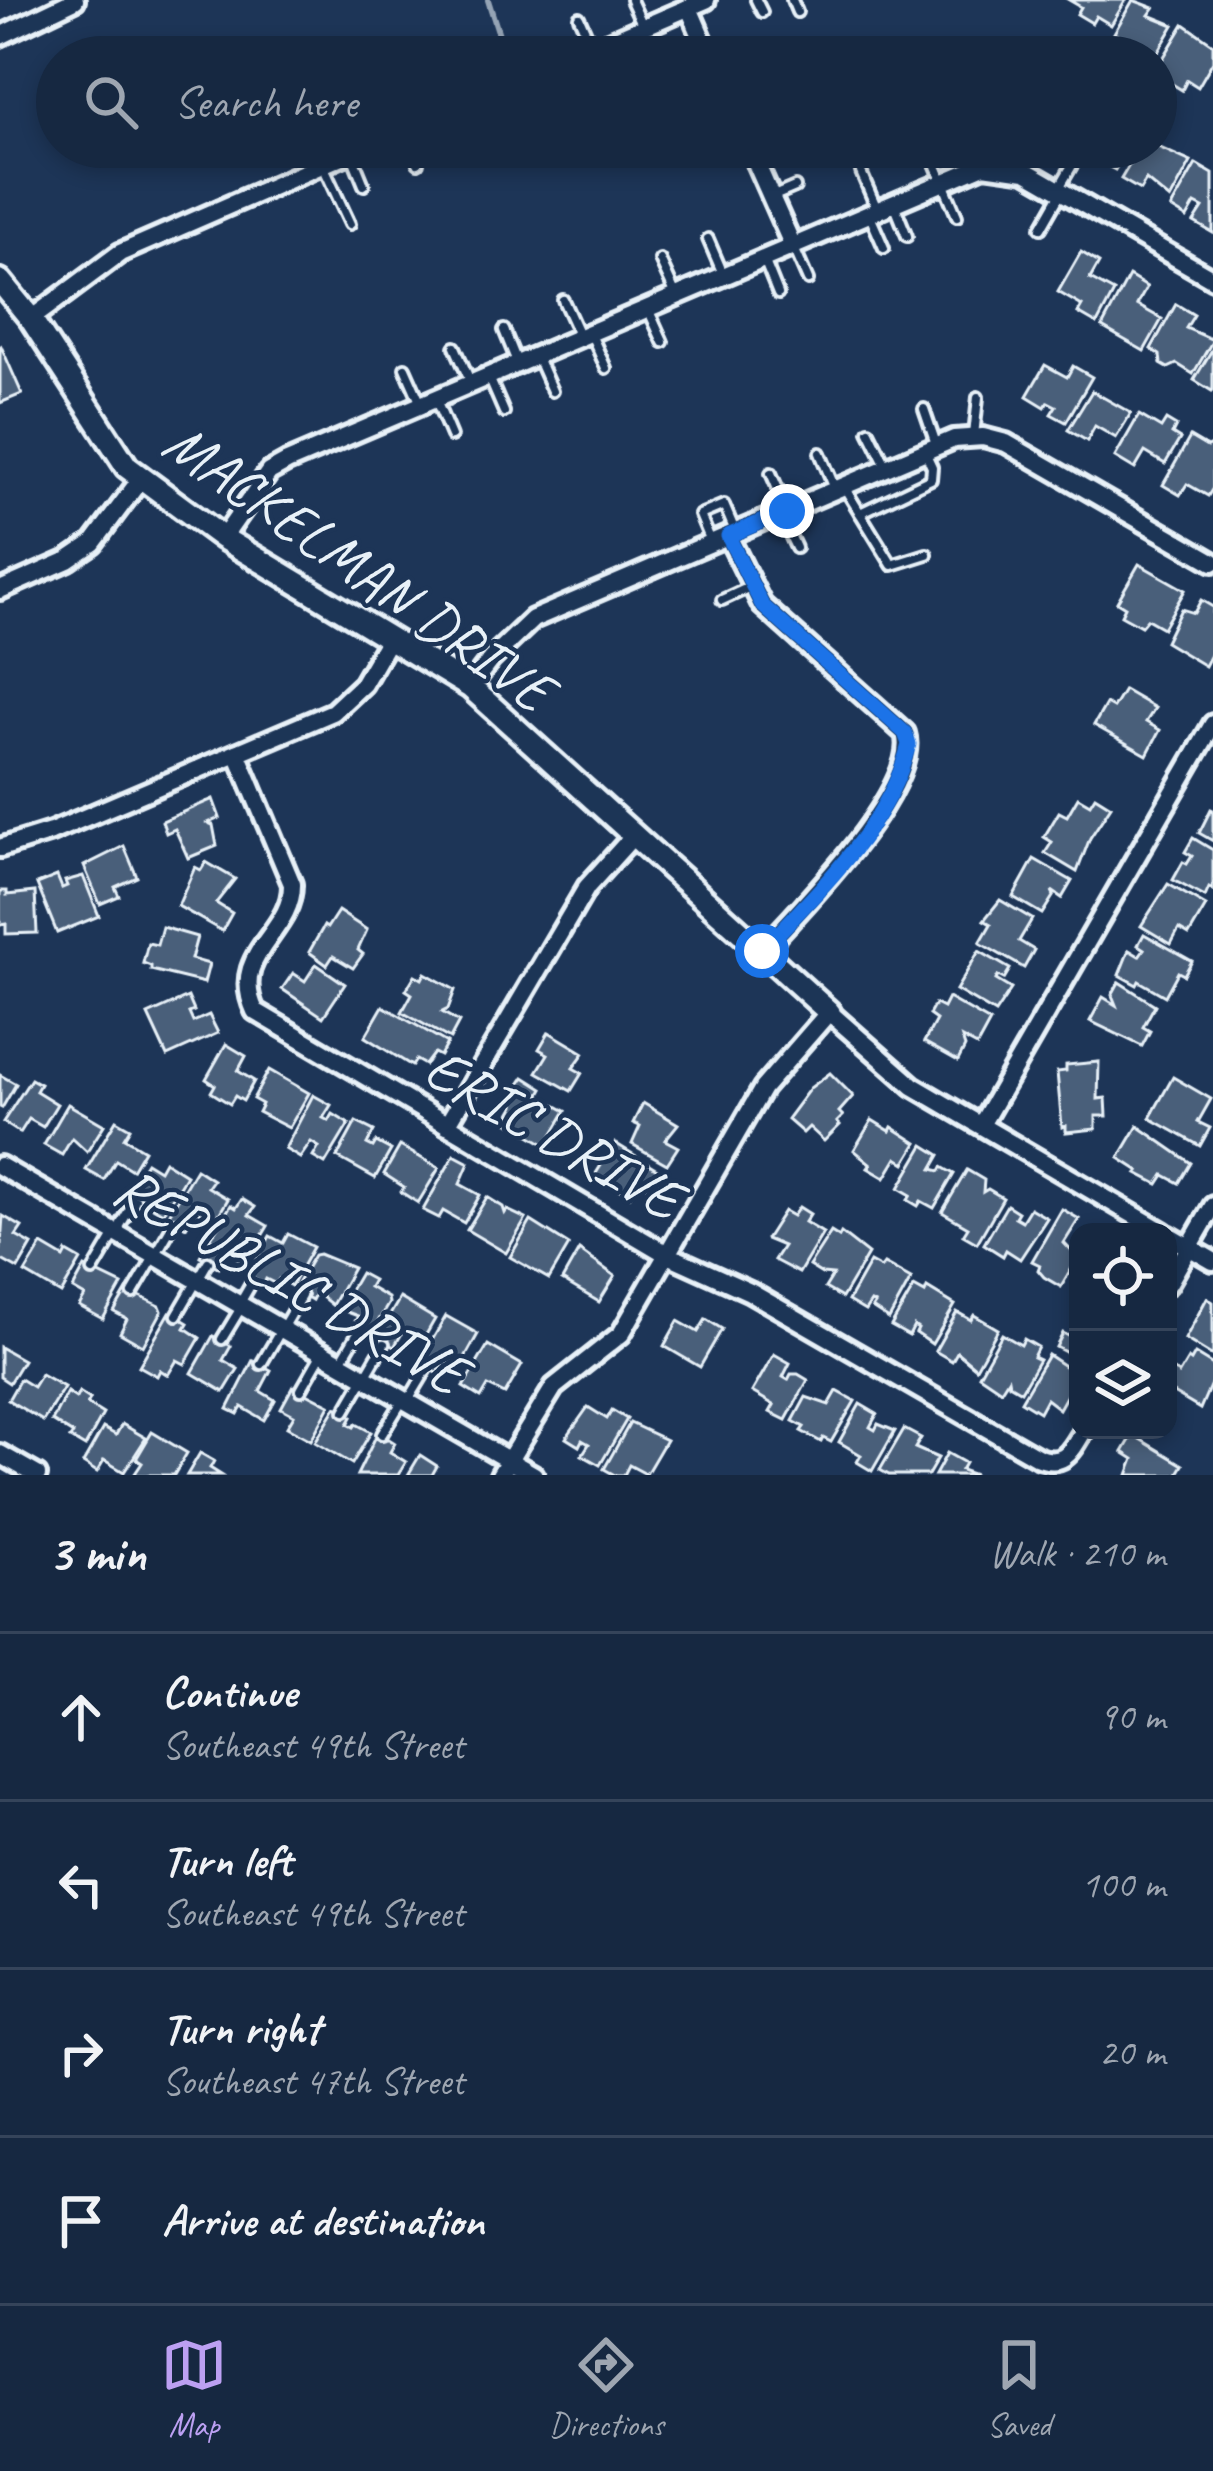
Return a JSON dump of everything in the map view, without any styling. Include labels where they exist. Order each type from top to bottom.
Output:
[{"type":"street","points":[[0,36],[75,0]]},
{"type":"street","points":[[623,36],[698,3],[705,36]]},
{"type":"street","points":[[31,320],[120,254],[314,168]]},
{"type":"street","points":[[758,168],[792,244]]},
{"type":"street","points":[[223,538],[269,472],[976,168]]},
{"type":"street","points":[[1017,168],[1213,279]]},
{"type":"street","name":"MACKELMAN DRIVE","points":[[1,283],[140,480],[223,538],[470,687],[913,1086],[1149,1223]]},
{"type":"street","points":[[470,687],[500,648],[533,619],[930,448],[978,436],[1006,442],[1213,562]]},
{"type":"street","points":[[0,590],[68,560],[93,543],[140,480]]},
{"type":"street","points":[[725,537],[762,605],[905,733],[909,744],[885,800],[849,856],[762,951]]},
{"type":"street","points":[[0,848],[51,832],[348,702],[388,639]]},
{"type":"street","points":[[981,1124],[1213,724]]},
{"type":"street","name":"ERIC DRIVE","points":[[237,753],[292,884],[292,895],[248,970],[246,985],[255,1011],[668,1255],[750,1292],[1030,1453],[1064,1460],[1078,1439]]},
{"type":"street","points":[[446,1125],[587,887],[634,835]]},
{"type":"street","points":[[504,1468],[554,1387],[621,1334],[770,1078],[829,1012]]},
{"type":"street","name":"REPUBLIC DRIVE","points":[[0,1166],[405,1401],[504,1468],[534,1475]]},
{"type":"street","points":[[1177,1268],[1213,1206]]},
{"type":"street","name":"MACKELMAN DRIVE","points":[[1177,1240],[1213,1261]]},
{"type":"street","points":[[0,1454],[37,1475]]},
{"type":"lane","points":[[632,0],[643,27]]},
{"type":"lane","points":[[756,0],[762,12]]},
{"type":"lane","points":[[792,0],[797,12]]},
{"type":"lane","points":[[579,17],[587,36]]},
{"type":"lane","points":[[325,168],[350,224]]},
{"type":"lane","points":[[356,168],[364,185]]},
{"type":"lane","points":[[937,168],[957,216]]},
{"type":"lane","points":[[1041,228],[1071,168]]},
{"type":"lane","points":[[860,172],[880,208],[907,236]]},
{"type":"lane","points":[[771,197],[795,187]]},
{"type":"lane","points":[[880,208],[884,248]]},
{"type":"lane","points":[[708,239],[723,274]]},
{"type":"lane","points":[[792,244],[808,280]]},
{"type":"lane","points":[[763,257],[778,294]]},
{"type":"lane","points":[[660,260],[676,295]]},
{"type":"lane","points":[[563,300],[606,368]]},
{"type":"lane","points":[[647,307],[663,342]]},
{"type":"lane","points":[[504,330],[517,363]]},
{"type":"lane","points":[[455,346],[504,412]]},
{"type":"lane","points":[[536,355],[552,391]]},
{"type":"lane","points":[[405,368],[451,436]]},
{"type":"lane","points":[[978,397],[978,436]]},
{"type":"lane","points":[[860,513],[932,479],[923,409]]},
{"type":"lane","points":[[869,430],[887,468]]},
{"type":"lane","points":[[820,453],[892,565],[927,554]]},
{"type":"lane","points":[[771,473],[796,548]]},
{"type":"lane","points":[[722,600],[751,586]]},
{"type":"lane","points":[[93,1270],[134,1200]]},
{"type":"lane","points":[[134,1294],[174,1223]]},
{"type":"lane","points":[[177,1315],[208,1262]]},
{"type":"lane","points":[[221,1340],[251,1284]]},
{"type":"lane","points":[[262,1364],[302,1296]]},
{"type":"lane","points":[[340,1363],[360,1329]]},
{"type":"lane","points":[[345,1411],[384,1344]]},
{"type":"lane","points":[[301,1390],[322,1353]]},
{"type":"lane","points":[[382,1434],[427,1369]]},
{"type":"building","points":[[1069,0],[1126,0],[1111,25],[1096,16],[1092,23],[1077,14],[1081,7]]},
{"type":"building","points":[[1133,0],[1154,8],[1149,15],[1174,25],[1167,36],[1114,33]]},
{"type":"building","points":[[1184,24],[1213,44],[1213,61],[1198,87],[1187,80],[1182,90],[1177,87],[1177,36]]},
{"type":"building","points":[[1177,156],[1191,162],[1170,200],[1146,180],[1140,190],[1121,179],[1128,168],[1177,168]]},
{"type":"building","points":[[1196,164],[1213,174],[1213,233],[1194,222],[1203,208],[1195,204],[1187,218],[1171,208]]},
{"type":"building","points":[[1081,252],[1099,263],[1090,279],[1114,292],[1097,324],[1078,313],[1082,306],[1058,292]]},
{"type":"building","points":[[1129,276],[1147,287],[1137,305],[1162,319],[1144,351],[1102,327]]},
{"type":"building","points":[[1176,304],[1194,315],[1186,328],[1213,340],[1193,374],[1177,364],[1168,368],[1161,364],[1160,355],[1151,349]]},
{"type":"building","points":[[0,347],[22,394],[0,403]]},
{"type":"building","points":[[1213,348],[1213,390],[1212,391],[1194,380]]},
{"type":"building","points":[[1045,365],[1067,377],[1073,366],[1092,377],[1066,422],[1051,414],[1056,406],[1048,402],[1045,407],[1027,396]]},
{"type":"building","points":[[1092,391],[1131,413],[1116,438],[1095,426],[1087,441],[1068,430]]},
{"type":"building","points":[[1139,415],[1161,428],[1166,420],[1176,426],[1172,434],[1180,439],[1165,464],[1145,452],[1135,469],[1115,457]]},
{"type":"building","points":[[1190,437],[1207,447],[1213,444],[1213,488],[1208,496],[1187,484],[1180,495],[1163,485]]},
{"type":"building","points":[[1139,564],[1185,590],[1163,628],[1147,619],[1141,626],[1121,615],[1125,607],[1117,602]]},
{"type":"building","points":[[1201,600],[1213,607],[1213,651],[1205,666],[1165,642],[1181,609],[1194,613]]},
{"type":"building","points":[[1124,690],[1155,708],[1146,722],[1160,730],[1147,755],[1094,725],[1106,704],[1113,708]]},
{"type":"building","points":[[1095,796],[1111,806],[1090,838],[1077,872],[1045,853],[1052,842],[1044,837],[1059,812],[1067,816],[1078,797],[1090,804]]},
{"type":"building","points":[[213,799],[220,818],[208,823],[213,825],[217,846],[188,858],[175,829],[166,833],[162,821]]},
{"type":"building","points":[[1213,810],[1213,841],[1199,833]]},
{"type":"building","points":[[1193,838],[1213,850],[1213,890],[1209,888],[1205,897],[1173,880],[1192,856],[1185,852]]},
{"type":"building","points":[[124,846],[137,877],[115,887],[119,896],[100,904],[84,866]]},
{"type":"building","points":[[1034,859],[1072,881],[1062,898],[1052,891],[1042,914],[1013,897]]},
{"type":"building","points":[[206,862],[235,879],[216,903],[232,913],[222,931],[178,906],[195,867],[201,870]]},
{"type":"building","points":[[57,876],[62,888],[67,886],[65,881],[83,876],[99,916],[57,933],[37,884]]},
{"type":"building","points":[[1168,884],[1206,906],[1189,935],[1179,929],[1171,944],[1141,926]]},
{"type":"building","points":[[0,891],[7,895],[35,892],[37,933],[6,934],[6,924],[0,925]]},
{"type":"building","points":[[1000,900],[1032,919],[1019,941],[1034,950],[1024,968],[980,943],[991,924],[984,920]]},
{"type":"building","points":[[338,911],[367,930],[358,950],[363,954],[353,968],[333,956],[327,965],[309,952]]},
{"type":"building","points":[[162,927],[197,937],[191,959],[209,964],[204,983],[151,970],[143,963],[148,943],[157,945]]},
{"type":"building","points":[[1144,934],[1192,961],[1184,975],[1178,972],[1165,996],[1119,975],[1129,950],[1139,956],[1144,949],[1138,945]]},
{"type":"building","points":[[979,951],[1010,969],[1004,979],[998,976],[996,980],[1011,989],[995,1013],[956,990]]},
{"type":"building","points":[[316,964],[345,984],[323,1017],[282,989],[293,973],[305,981]]},
{"type":"building","points":[[425,973],[455,990],[448,1009],[442,1012],[459,1022],[450,1039],[402,1012],[412,994],[406,990],[415,975],[422,979]]},
{"type":"building","points":[[1119,982],[1155,1005],[1143,1027],[1150,1031],[1142,1046],[1090,1021],[1103,997],[1116,1005],[1112,995]]},
{"type":"building","points":[[188,997],[193,1022],[209,1015],[218,1033],[167,1056],[148,1015]]},
{"type":"building","points":[[948,998],[990,1022],[977,1046],[962,1038],[965,1047],[958,1061],[924,1042],[936,1020],[929,1015],[935,1004],[943,1008]]},
{"type":"building","points":[[383,1006],[447,1043],[440,1056],[434,1053],[425,1065],[416,1060],[412,1066],[365,1037]]},
{"type":"building","points":[[549,1032],[584,1053],[573,1068],[582,1073],[571,1091],[537,1072],[548,1054],[539,1049]]},
{"type":"building","points":[[226,1044],[246,1056],[238,1071],[254,1081],[243,1101],[235,1096],[230,1104],[211,1092],[215,1085],[206,1079]]},
{"type":"building","points":[[1099,1062],[1098,1099],[1106,1098],[1107,1116],[1096,1116],[1096,1129],[1066,1132],[1057,1072],[1066,1071],[1066,1065]]},
{"type":"building","points":[[269,1070],[309,1093],[289,1128],[258,1112],[262,1104],[253,1099]]},
{"type":"building","points":[[830,1073],[853,1096],[839,1112],[843,1116],[837,1122],[840,1125],[824,1141],[809,1127],[803,1133],[787,1119],[810,1088]]},
{"type":"building","points":[[0,1075],[16,1084],[2,1108],[0,1107]]},
{"type":"building","points":[[524,1077],[543,1089],[539,1096],[566,1111],[546,1145],[506,1121],[515,1105],[508,1101]]},
{"type":"building","points":[[1173,1077],[1211,1099],[1198,1122],[1210,1128],[1200,1146],[1150,1118]]},
{"type":"building","points":[[31,1079],[40,1084],[36,1091],[57,1104],[43,1127],[29,1119],[20,1133],[3,1122]]},
{"type":"building","points":[[313,1095],[331,1105],[323,1118],[329,1121],[333,1114],[349,1124],[325,1164],[313,1157],[319,1147],[311,1142],[300,1158],[285,1149]]},
{"type":"building","points":[[643,1103],[678,1124],[665,1140],[678,1147],[667,1164],[632,1144],[640,1126],[633,1123]]},
{"type":"building","points":[[68,1104],[104,1125],[87,1152],[72,1138],[62,1155],[44,1145]]},
{"type":"building","points":[[116,1120],[130,1128],[124,1138],[144,1150],[132,1170],[116,1160],[104,1180],[86,1170]]},
{"type":"building","points":[[872,1120],[917,1143],[905,1163],[897,1158],[885,1178],[868,1168],[871,1164],[854,1150]]},
{"type":"building","points":[[356,1122],[374,1131],[367,1144],[373,1147],[376,1142],[391,1150],[375,1178],[337,1157]]},
{"type":"building","points":[[1138,1126],[1191,1163],[1179,1183],[1164,1175],[1158,1184],[1119,1158]]},
{"type":"building","points":[[615,1143],[662,1172],[652,1190],[639,1182],[630,1196],[595,1175]]},
{"type":"building","points":[[924,1145],[940,1155],[932,1169],[942,1167],[954,1174],[934,1208],[921,1201],[918,1206],[899,1188]]},
{"type":"building","points":[[400,1146],[439,1168],[418,1203],[384,1174]]},
{"type":"building","points":[[454,1155],[469,1163],[460,1184],[480,1195],[464,1223],[443,1211],[439,1218],[423,1210]]},
{"type":"building","points":[[164,1161],[186,1175],[163,1213],[127,1192],[146,1162],[159,1170]]},
{"type":"building","points":[[196,1169],[213,1180],[208,1187],[228,1199],[215,1221],[196,1210],[186,1227],[168,1216]]},
{"type":"building","points":[[967,1170],[984,1180],[983,1192],[988,1189],[1003,1198],[977,1243],[963,1235],[968,1227],[942,1212]]},
{"type":"building","points":[[487,1197],[505,1213],[526,1219],[506,1253],[467,1230]]},
{"type":"building","points":[[242,1199],[255,1207],[249,1215],[268,1226],[246,1263],[228,1252],[219,1268],[200,1256],[231,1205],[236,1208]]},
{"type":"building","points":[[1007,1205],[1022,1221],[1030,1208],[1047,1218],[1020,1259],[1006,1250],[1003,1256],[984,1244]]},
{"type":"building","points":[[799,1207],[810,1214],[805,1222],[823,1233],[799,1273],[774,1260],[783,1246],[766,1239],[784,1211],[793,1216]]},
{"type":"building","points":[[1062,1209],[1079,1219],[1069,1223],[1064,1243],[1069,1248],[1069,1273],[1061,1287],[1044,1277],[1040,1265],[1032,1261]]},
{"type":"building","points":[[3,1216],[22,1227],[16,1236],[32,1245],[18,1269],[0,1259]]},
{"type":"building","points":[[531,1221],[569,1245],[549,1279],[510,1257]]},
{"type":"building","points":[[831,1232],[839,1237],[841,1233],[868,1254],[842,1298],[825,1288],[833,1275],[809,1266]]},
{"type":"building","points":[[288,1234],[313,1247],[291,1286],[266,1279],[261,1289],[246,1280],[270,1236],[283,1243]]},
{"type":"building","points":[[42,1245],[64,1258],[67,1252],[81,1260],[61,1294],[25,1273]]},
{"type":"building","points":[[579,1250],[615,1276],[599,1302],[562,1280]]},
{"type":"building","points":[[319,1254],[353,1268],[332,1305],[316,1292],[312,1300],[294,1289]]},
{"type":"building","points":[[870,1262],[911,1279],[889,1319],[872,1308],[875,1304],[871,1302],[865,1311],[848,1301]]},
{"type":"building","points":[[85,1267],[122,1285],[103,1319],[79,1306],[85,1296],[73,1289]]},
{"type":"building","points":[[360,1273],[373,1280],[369,1287],[389,1303],[371,1333],[354,1323],[358,1316],[339,1309]]},
{"type":"building","points":[[914,1287],[925,1293],[927,1288],[955,1305],[932,1344],[914,1326],[909,1336],[891,1326]]},
{"type":"building","points":[[127,1290],[162,1311],[143,1346],[120,1333],[127,1319],[114,1312]]},
{"type":"building","points":[[400,1298],[435,1319],[423,1340],[404,1330],[394,1347],[377,1337]]},
{"type":"building","points":[[1207,1298],[1213,1302],[1213,1356],[1185,1339]]},
{"type":"building","points":[[170,1312],[200,1338],[185,1364],[177,1360],[168,1375],[160,1370],[157,1376],[139,1366]]},
{"type":"building","points":[[957,1312],[971,1320],[974,1315],[998,1329],[976,1368],[957,1352],[952,1361],[935,1351]]},
{"type":"building","points":[[446,1316],[478,1334],[458,1370],[444,1361],[437,1373],[419,1363]]},
{"type":"building","points":[[706,1319],[722,1329],[700,1367],[664,1346],[678,1321],[698,1332]]},
{"type":"building","points":[[1063,1333],[1069,1336],[1069,1354],[1056,1347]]},
{"type":"building","points":[[1002,1334],[1021,1345],[1024,1339],[1038,1347],[1033,1357],[1039,1360],[1021,1391],[1008,1379],[1001,1390],[979,1375]]},
{"type":"building","points":[[213,1336],[231,1346],[223,1360],[238,1369],[224,1392],[192,1373]]},
{"type":"building","points":[[488,1345],[522,1365],[505,1394],[488,1386],[481,1398],[463,1387]]},
{"type":"building","points":[[0,1347],[23,1360],[9,1383],[0,1377]]},
{"type":"building","points":[[774,1354],[790,1363],[783,1377],[788,1380],[791,1374],[798,1374],[808,1380],[786,1420],[770,1412],[774,1405],[752,1392]]},
{"type":"building","points":[[1195,1354],[1213,1365],[1213,1379],[1200,1409],[1177,1395],[1177,1373]]},
{"type":"building","points":[[1048,1355],[1069,1369],[1069,1391],[1059,1409],[1046,1399],[1039,1412],[1021,1401]]},
{"type":"building","points":[[253,1360],[271,1370],[260,1391],[275,1400],[264,1420],[242,1407],[238,1414],[228,1409]]},
{"type":"building","points":[[41,1374],[64,1387],[43,1421],[8,1400],[20,1379],[33,1387]]},
{"type":"building","points":[[293,1386],[330,1405],[311,1440],[287,1427],[294,1415],[281,1408]]},
{"type":"building","points":[[837,1391],[855,1401],[831,1442],[801,1431],[804,1427],[793,1421],[806,1397],[829,1405]]},
{"type":"building","points":[[67,1392],[76,1398],[79,1392],[103,1414],[85,1447],[52,1421]]},
{"type":"building","points":[[860,1404],[877,1414],[870,1427],[875,1430],[878,1424],[895,1431],[872,1471],[857,1462],[861,1455],[839,1442]]},
{"type":"building","points":[[336,1407],[352,1417],[348,1424],[371,1432],[352,1464],[315,1442]]},
{"type":"building","points":[[588,1407],[607,1419],[612,1410],[627,1419],[600,1465],[582,1455],[589,1444],[582,1440],[579,1446],[566,1438]]},
{"type":"building","points":[[630,1423],[666,1440],[646,1474],[629,1465],[624,1475],[615,1475],[604,1469]]},
{"type":"building","points":[[122,1424],[146,1438],[124,1472],[104,1460],[97,1472],[83,1463],[103,1428],[116,1435]]},
{"type":"building","points":[[904,1429],[921,1438],[915,1448],[938,1458],[928,1475],[889,1475],[880,1470]]},
{"type":"building","points":[[152,1432],[187,1453],[174,1475],[134,1475],[142,1463],[136,1459]]},
{"type":"building","points":[[378,1432],[395,1443],[390,1452],[406,1462],[398,1475],[357,1475]]},
{"type":"building","points":[[1131,1439],[1140,1439],[1183,1465],[1177,1475],[1128,1475],[1134,1459],[1123,1452]]},
{"type":"building","points":[[200,1453],[214,1461],[210,1468],[221,1475],[187,1475]]},
{"type":"building","points":[[947,1453],[965,1463],[961,1470],[975,1475],[935,1475]]},
{"type":"building","points":[[420,1455],[437,1466],[432,1475],[408,1475]]},
{"type":"waterway","points":[[488,0],[499,36]]},
{"type":"route","points":[[762,951],[849,856],[885,800],[909,744],[905,733],[777,620],[751,586],[728,536],[787,511]]}]
